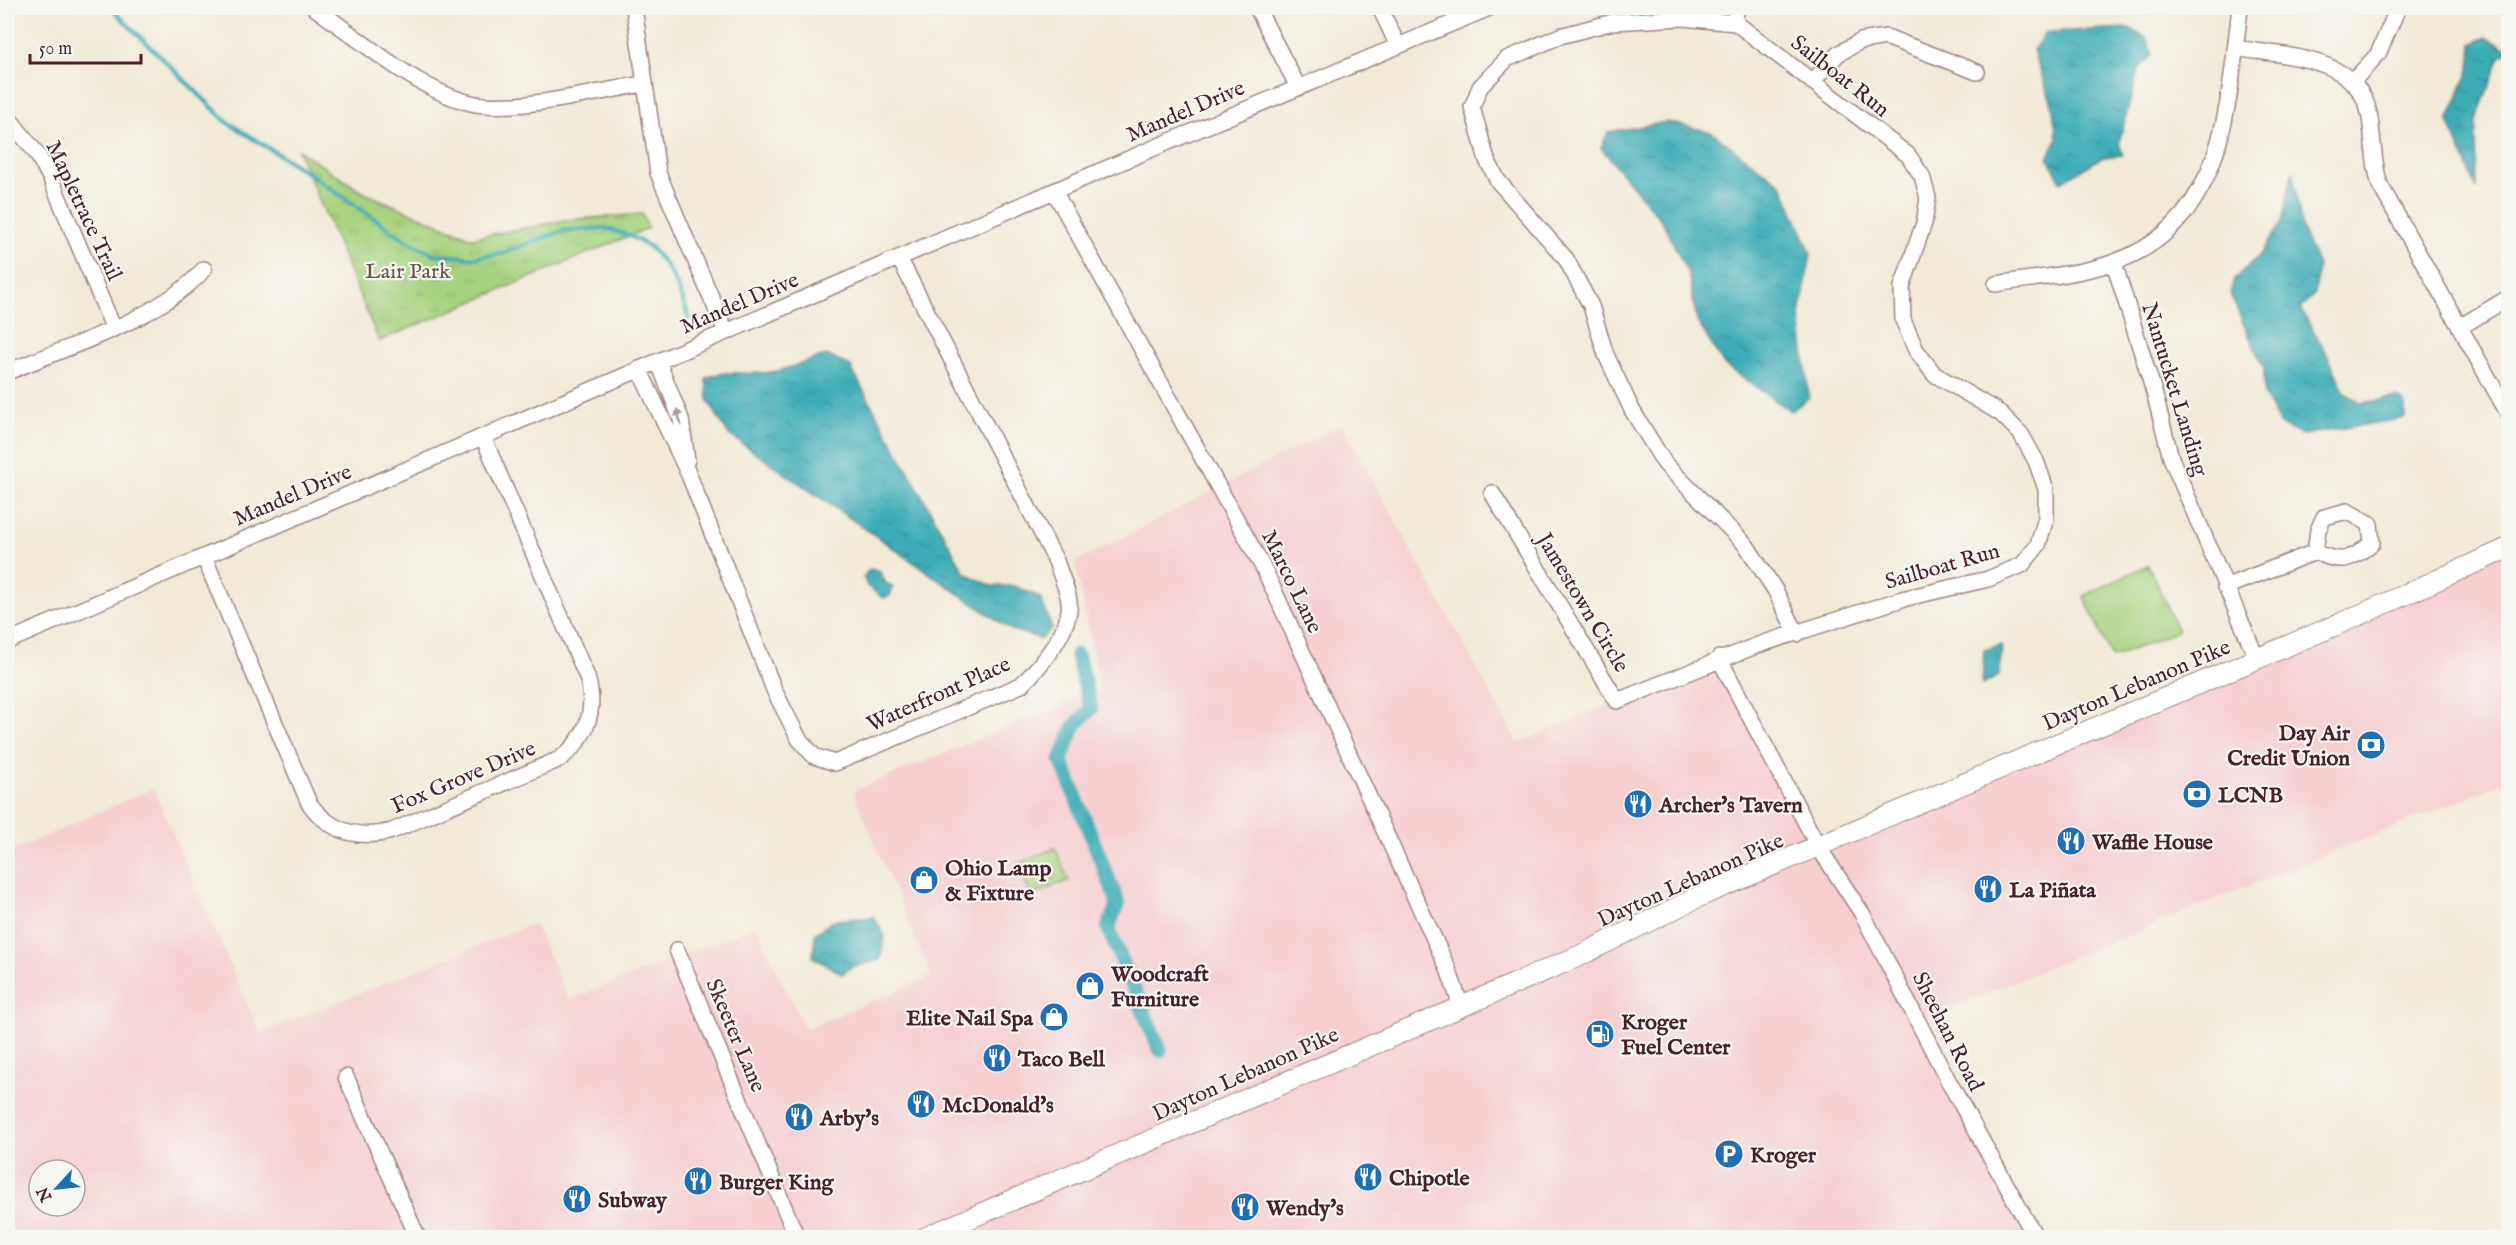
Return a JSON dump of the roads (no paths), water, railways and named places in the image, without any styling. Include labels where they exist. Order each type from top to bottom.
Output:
[{"type":"main road","name":"Dayton Lebanon Pike","points":[[924,1238],[1579,956],[1696,898],[1819,848],[2508,548]]},
{"type":"street","points":[[315,8],[424,84],[472,103],[510,105],[644,84]]},
{"type":"street","points":[[634,8],[658,173],[726,332]]},
{"type":"street","points":[[1257,8],[1298,87]]},
{"type":"street","points":[[1380,8],[1397,44]]},
{"type":"street","name":"Mandel Drive","points":[[8,641],[1397,44],[1489,8]]},
{"type":"street","points":[[1995,284],[2114,263],[2152,242],[2169,228],[2200,191],[2215,161],[2223,129],[2240,8]]},
{"type":"street","points":[[2354,80],[2378,54],[2398,8]]},
{"type":"street","name":"Sailboat Run","points":[[1719,658],[1797,634],[1902,599],[1988,579],[2022,565],[2038,545],[2046,518],[2046,489],[2036,461],[2021,434],[2000,413],[1934,374],[1916,350],[1903,320],[1902,287],[1924,223],[1928,198],[1922,176],[1908,154],[1812,82],[1736,15],[1613,22],[1560,36],[1507,59],[1480,87],[1472,107],[1487,160],[1498,181],[1566,259],[1591,306],[1606,355],[1632,410],[1665,464],[1746,545],[1775,590],[1797,634]]},
{"type":"street","points":[[1812,82],[1838,54],[1861,41],[1886,37],[1977,72]]},
{"type":"street","points":[[2235,48],[2313,61],[2327,65],[2354,80],[2362,91],[2369,113],[2374,166],[2380,185],[2508,413]]},
{"type":"street","name":"Mapletrace Trail","points":[[8,117],[37,154],[50,177],[113,327]]},
{"type":"street","name":"Marco Lane","points":[[1054,191],[1264,569],[1427,922],[1461,1006]]},
{"type":"street","name":"Waterfront Place","points":[[639,369],[689,475],[775,692],[799,739],[814,756],[835,763],[1021,685],[1041,667],[1060,635],[1070,603],[1056,561],[899,258]]},
{"type":"street","name":"Nantucket Landing","points":[[2114,263],[2154,392],[2170,458],[2257,658]]},
{"type":"street","points":[[8,372],[113,327],[175,297],[204,269]]},
{"type":"street","points":[[2460,327],[2508,298]]},
{"type":"street","name":"Waterfront Place","points":[[658,361],[681,419],[689,475]]},
{"type":"street","name":"Fox Grove Drive","points":[[204,557],[309,803],[327,824],[348,834],[364,836],[392,831],[560,759],[580,740],[589,718],[591,703],[587,677],[483,437]]},
{"type":"street","name":"Jamestown Circle","points":[[1492,493],[1617,701],[1719,658]]},
{"type":"street","points":[[2225,587],[2315,552]]},
{"type":"street","name":"Sheehan Road","points":[[1719,658],[1819,848],[1863,915],[1949,1082],[2036,1238]]},
{"type":"street","name":"Skeeter Lane","points":[[677,950],[797,1238]]},
{"type":"street","points":[[346,1077],[418,1238]]},
{"type":"water","points":[[2129,28],[2146,38],[2152,55],[2139,68],[2119,142],[2123,155],[2103,157],[2061,182],[2048,158],[2057,138],[2052,104],[2033,50],[2046,32]]},
{"type":"water","points":[[2486,37],[2508,49],[2508,53],[2500,56],[2476,121],[2477,189],[2448,121],[2470,68],[2472,44]]},
{"type":"water","points":[[1667,122],[1711,132],[1782,185],[1811,253],[1800,315],[1809,398],[1791,411],[1724,365],[1697,321],[1688,273],[1662,221],[1601,148],[1608,132]]},
{"type":"water","points":[[2293,171],[2302,229],[2318,265],[2315,294],[2300,308],[2326,352],[2345,393],[2361,403],[2397,397],[2405,403],[2405,418],[2302,435],[2280,425],[2264,395],[2264,369],[2230,294],[2234,279],[2260,255],[2282,222]]},
{"type":"water","points":[[826,355],[850,366],[965,573],[992,586],[1015,586],[1041,598],[1052,628],[1041,639],[1010,629],[728,434],[708,400],[706,378],[723,373],[771,372]]},
{"type":"water","points":[[870,569],[880,572],[886,583],[893,587],[890,596],[883,598],[867,586],[863,577]]},
{"type":"water","points":[[2002,645],[1999,676],[1982,685],[1984,650]]},
{"type":"water","points":[[874,917],[885,937],[880,960],[851,967],[842,974],[813,957],[815,934],[834,920]]},
{"type":"waterway","points":[[111,8],[227,122],[308,173],[410,243],[434,254],[471,258],[503,253],[562,231],[606,228],[630,236],[650,247],[665,264],[678,287],[689,318]]},
{"type":"waterway","points":[[1077,655],[1091,709],[1075,725],[1061,760],[1118,903],[1108,928],[1160,1050]]},
{"type":"place","name":"Day Air Credit Union","points":[[2371,745]]},
{"type":"place","name":"LCNB","points":[[2197,794]]},
{"type":"place","name":"Archer's Tavern","points":[[1638,804]]},
{"type":"place","name":"Waffle House","points":[[2071,841]]},
{"type":"place","name":"Ohio Lamp & Fixture","points":[[924,880]]},
{"type":"place","name":"La Piñata","points":[[1988,889]]},
{"type":"place","name":"Woodcraft Furniture","points":[[1090,986]]},
{"type":"place","name":"Elite Nail Spa","points":[[1054,1017]]},
{"type":"place","name":"Kroger Fuel Center","points":[[1600,1034]]},
{"type":"place","name":"Taco Bell","points":[[997,1058]]},
{"type":"place","name":"McDonald's","points":[[921,1104]]},
{"type":"place","name":"Arby's","points":[[799,1117]]},
{"type":"place","name":"Kroger","points":[[1729,1154]]},
{"type":"place","name":"Chipotle","points":[[1368,1177]]},
{"type":"place","name":"Burger King","points":[[698,1181]]},
{"type":"place","name":"Subway","points":[[577,1199]]},
{"type":"place","name":"Wendy's","points":[[1245,1207]]},
{"type":"park label","name":"Lair Park","points":[[408,270]]}]
